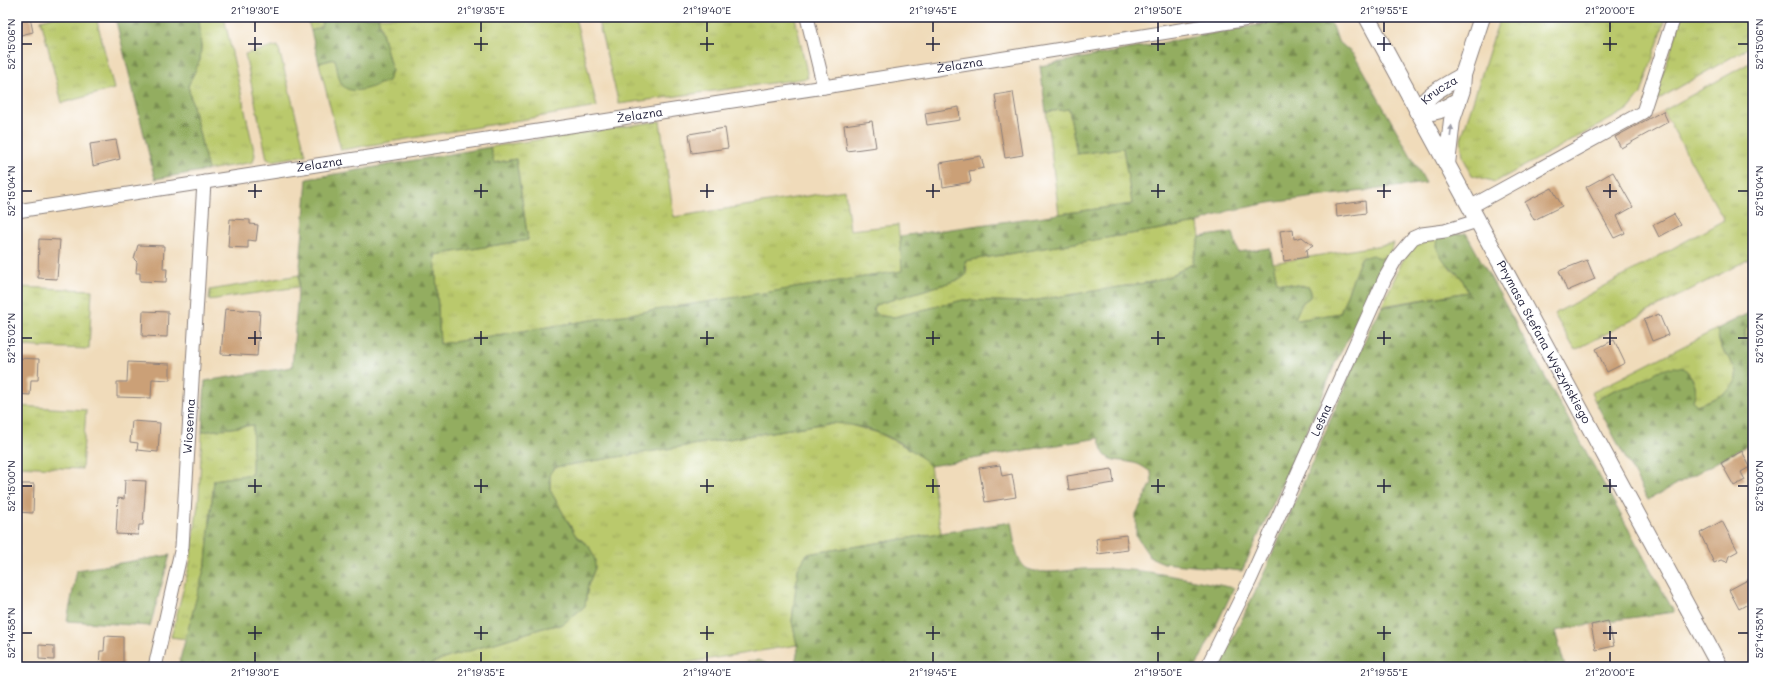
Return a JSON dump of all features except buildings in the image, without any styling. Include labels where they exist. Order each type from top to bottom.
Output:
[{"type":"street","points":[[807,17],[824,87]]},
{"type":"street","name":"Żelazna","points":[[17,211],[824,87],[1261,17]]},
{"type":"street","name":"Prymasa Stefana Wyszyńskiego","points":[[1367,17],[1720,667]]},
{"type":"street","name":"Krucza","points":[[1447,164],[1452,120],[1463,75],[1482,17]]},
{"type":"street","name":"Leśna","points":[[1207,667],[1250,580],[1385,278],[1397,257],[1412,238],[1422,234],[1445,231],[1643,112],[1674,17]]},
{"type":"street","name":"Krucza","points":[[1458,100],[1437,112],[1428,113],[1417,111],[1425,99],[1463,75]]},
{"type":"street","name":"Wiosenna","points":[[155,667],[182,547],[204,182]]},
{"type":"green space","points":[[52,17],[96,17],[114,89],[62,103],[41,20]]},
{"type":"green space","points":[[115,17],[199,17],[201,47],[200,60],[188,86],[208,170],[155,179]]},
{"type":"green space","points":[[199,17],[224,17],[255,155],[253,162],[208,170],[188,86],[200,60],[201,47]]},
{"type":"green space","points":[[307,17],[323,17],[321,27],[311,31]]},
{"type":"green space","points":[[323,17],[378,17],[392,71],[388,81],[365,89],[347,89],[343,86],[340,80],[335,59],[319,63],[311,31],[321,27]]},
{"type":"green space","points":[[378,17],[575,17],[597,107],[341,150],[319,63],[335,59],[342,83],[392,71]]},
{"type":"green space","points":[[597,17],[795,17],[808,78],[619,104]]},
{"type":"green space","points":[[1299,17],[1325,17],[1333,26],[1338,41],[1354,55],[1426,183],[1269,203],[1228,211],[1198,223],[965,261],[966,275],[961,279],[875,305],[873,309],[880,316],[894,317],[963,300],[1025,302],[1151,282],[1168,277],[1192,264],[1200,237],[1233,232],[1238,252],[1270,248],[1277,282],[1309,287],[1311,292],[1310,297],[1302,303],[1295,318],[1298,320],[1340,313],[1361,258],[1372,255],[1387,260],[1364,309],[1335,363],[1320,402],[1242,571],[1164,563],[1150,557],[1136,536],[1136,514],[1152,483],[1151,472],[1141,465],[1110,459],[1103,453],[1099,438],[930,466],[920,456],[883,434],[855,426],[827,423],[556,467],[550,473],[550,490],[576,536],[589,546],[595,560],[595,568],[588,585],[585,606],[563,624],[543,628],[440,660],[431,664],[429,667],[178,667],[206,562],[214,480],[252,474],[253,425],[202,432],[205,381],[292,367],[307,179],[490,147],[494,163],[516,159],[528,240],[435,255],[440,344],[902,271],[900,236],[1132,204],[1123,148],[1077,154],[1069,109],[1046,112],[1040,66]]},
{"type":"green space","points":[[1500,17],[1666,18],[1641,94],[1629,109],[1495,182],[1472,175],[1463,157],[1461,139]]},
{"type":"green space","points":[[1682,17],[1753,17],[1753,45],[1657,100],[1657,92]]},
{"type":"green space","points":[[278,46],[306,155],[272,161],[267,159],[245,54]]},
{"type":"green space","points":[[1753,61],[1753,257],[1575,350],[1554,314],[1724,220],[1663,111]]},
{"type":"green space","points":[[1069,109],[1077,154],[1123,148],[1133,204],[1059,214],[1046,112]]},
{"type":"green space","points":[[660,121],[674,217],[845,190],[850,230],[898,225],[903,271],[440,344],[435,255],[528,240],[516,159],[493,163],[490,147]]},
{"type":"green space","points":[[1198,223],[1200,237],[1192,264],[1168,277],[1151,282],[1025,302],[963,300],[894,317],[880,316],[873,309],[875,305],[961,279],[967,270],[965,261]]},
{"type":"green space","points":[[1466,233],[1674,612],[1608,621],[1555,631],[1565,667],[1219,667],[1266,569],[1369,331],[1382,307],[1468,292],[1461,277],[1441,258],[1436,246],[1437,237]]},
{"type":"green space","points":[[1437,237],[1450,268],[1461,277],[1468,292],[1382,306],[1402,262],[1416,241]]},
{"type":"green space","points":[[1394,243],[1387,260],[1383,258],[1361,258],[1340,313],[1298,320],[1295,318],[1302,303],[1310,297],[1311,292],[1309,287],[1277,282],[1273,263]]},
{"type":"green space","points":[[299,275],[298,287],[209,300],[210,290]]},
{"type":"green space","points":[[17,287],[92,290],[89,349],[17,346]]},
{"type":"green space","points":[[1753,311],[1753,321],[1745,330],[1745,339],[1753,357],[1753,442],[1648,500],[1595,401],[1614,390],[1631,386],[1658,371],[1674,367],[1684,368],[1690,375],[1695,386],[1695,395],[1693,400],[1696,405],[1717,397],[1730,389],[1736,377],[1734,366],[1721,347],[1717,329]]},
{"type":"green space","points":[[1753,321],[1753,357],[1745,339],[1745,330]]},
{"type":"green space","points":[[1717,329],[1721,347],[1734,366],[1736,377],[1734,384],[1724,394],[1696,405],[1693,400],[1695,395],[1694,382],[1684,368],[1659,371],[1631,386],[1614,390],[1595,401],[1591,393]]},
{"type":"green space","points":[[17,406],[86,410],[82,469],[17,466]]},
{"type":"green space","points":[[827,423],[843,423],[879,433],[919,454],[930,466],[941,533],[807,554],[798,569],[792,621],[797,645],[660,667],[429,667],[431,664],[440,660],[543,628],[563,624],[585,606],[588,585],[595,568],[589,546],[576,536],[550,490],[550,473],[556,467]]},
{"type":"green space","points":[[253,425],[252,474],[214,480],[206,562],[186,639],[171,637],[190,563],[199,497],[202,432]]},
{"type":"green space","points":[[1011,522],[1020,561],[1028,569],[1034,571],[1047,572],[1083,569],[1121,569],[1196,580],[1234,588],[1196,667],[794,667],[798,650],[792,621],[798,569],[807,554]]},
{"type":"green space","points":[[170,555],[150,626],[67,621],[77,570]]},
{"type":"green space","points":[[759,660],[773,667],[719,667]]}]
